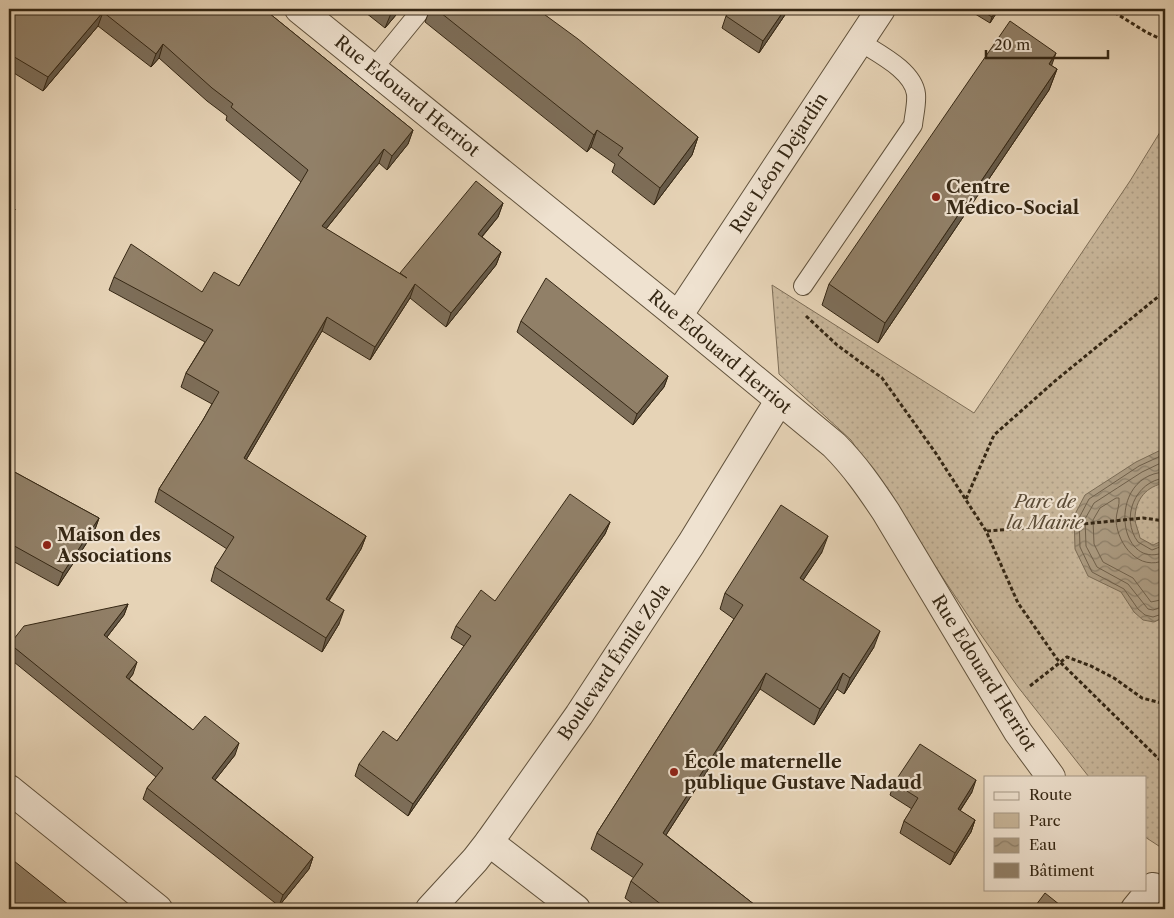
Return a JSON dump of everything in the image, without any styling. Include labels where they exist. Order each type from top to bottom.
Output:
[{"type":"street","name":"Rue Edouard Herriot","points":[[299,9],[678,316],[834,446],[864,478],[1018,732],[1050,776]]},
{"type":"street","name":"Rue Léon Dejardin","points":[[678,316],[881,9]]},
{"type":"street","name":"Boulevard Émile Zola","points":[[430,909],[489,842],[579,715],[691,544],[779,401]]},
{"type":"street","points":[[9,789],[158,909]]},
{"type":"street","points":[[489,842],[576,909]]},
{"type":"street","points":[[1134,909],[1154,888]]},
{"type":"lane","points":[[373,69],[422,9]]},
{"type":"lane","points":[[803,286],[913,125],[916,92],[911,79],[894,64],[859,41]]},
{"type":"path","points":[[1109,9],[1146,32],[1165,41]]},
{"type":"path","points":[[803,286],[801,311],[837,345],[882,378],[935,452],[986,531],[1018,603],[1060,663],[1165,765]]},
{"type":"path","points":[[966,499],[994,435],[1055,381],[1165,291]]},
{"type":"path","points":[[986,531],[1142,518],[1165,521]]},
{"type":"path","points":[[1002,706],[1067,657],[1091,666],[1114,678],[1142,698],[1165,704]]},
{"type":"green space","name":"Parc de la Mairie","points":[[1165,124],[1165,850],[1146,838],[1146,776],[1088,776],[1018,687],[979,632],[851,440],[779,374],[772,285],[974,413],[1130,181]]},
{"type":"water","points":[[1165,448],[1165,483],[1153,487],[1143,495],[1137,505],[1135,519],[1140,538],[1153,545],[1164,540],[1165,537],[1165,617],[1154,622],[1143,620],[1134,612],[1121,592],[1088,576],[1075,549],[1074,516],[1085,495],[1136,462]]},
{"type":"building","points":[[9,9],[264,9],[413,130],[392,156],[384,149],[322,226],[407,278],[400,273],[476,181],[503,203],[478,234],[501,252],[451,313],[415,284],[375,347],[327,317],[244,458],[366,536],[326,599],[344,610],[326,638],[215,567],[234,537],[159,489],[219,392],[186,373],[213,330],[114,277],[131,244],[202,292],[214,272],[239,286],[308,170],[231,107],[233,104],[212,88],[163,44],[156,54],[103,12],[48,77],[11,55],[9,59]]},
{"type":"building","points":[[436,9],[537,9],[578,39],[698,137],[660,188],[618,155],[623,148],[597,130],[594,135]]},
{"type":"building","points":[[731,9],[785,9],[763,41],[726,16]]},
{"type":"building","points":[[979,9],[997,9],[992,17]]},
{"type":"building","name":"Centre Médico-Social","points":[[1010,21],[1056,53],[1049,64],[1057,69],[885,323],[829,284]]},
{"type":"building","points":[[9,206],[15,209],[9,222]]},
{"type":"building","points":[[546,278],[668,376],[637,414],[521,321]]},
{"type":"building","name":"Maison des Associations","points":[[9,469],[99,518],[63,573],[9,543]]},
{"type":"building","points":[[570,494],[610,522],[413,804],[359,764],[383,731],[397,741],[471,636],[456,626],[481,590],[495,601]]},
{"type":"building","name":"École maternelle publique Gustave Nadaud","points":[[781,505],[828,536],[800,578],[880,631],[850,678],[843,673],[820,709],[766,673],[663,833],[760,909],[667,909],[631,881],[643,864],[597,833],[743,605],[725,593]]},
{"type":"building","points":[[128,604],[104,635],[137,662],[126,677],[193,730],[205,716],[239,743],[212,778],[313,857],[283,895],[147,788],[163,768],[10,644],[24,626]]},
{"type":"building","points":[[920,744],[976,780],[958,809],[975,820],[955,853],[904,821],[918,798],[894,783]]},
{"type":"building","points":[[9,857],[74,909],[9,909]]},
{"type":"building","points":[[1045,893],[1065,909],[1033,909]]},
{"type":"place","name":"Centre Médico-Social","points":[[936,197]]},
{"type":"place","name":"Maison des Associations","points":[[47,545]]},
{"type":"place","name":"École maternelle publique Gustave Nadaud","points":[[674,772]]}]
